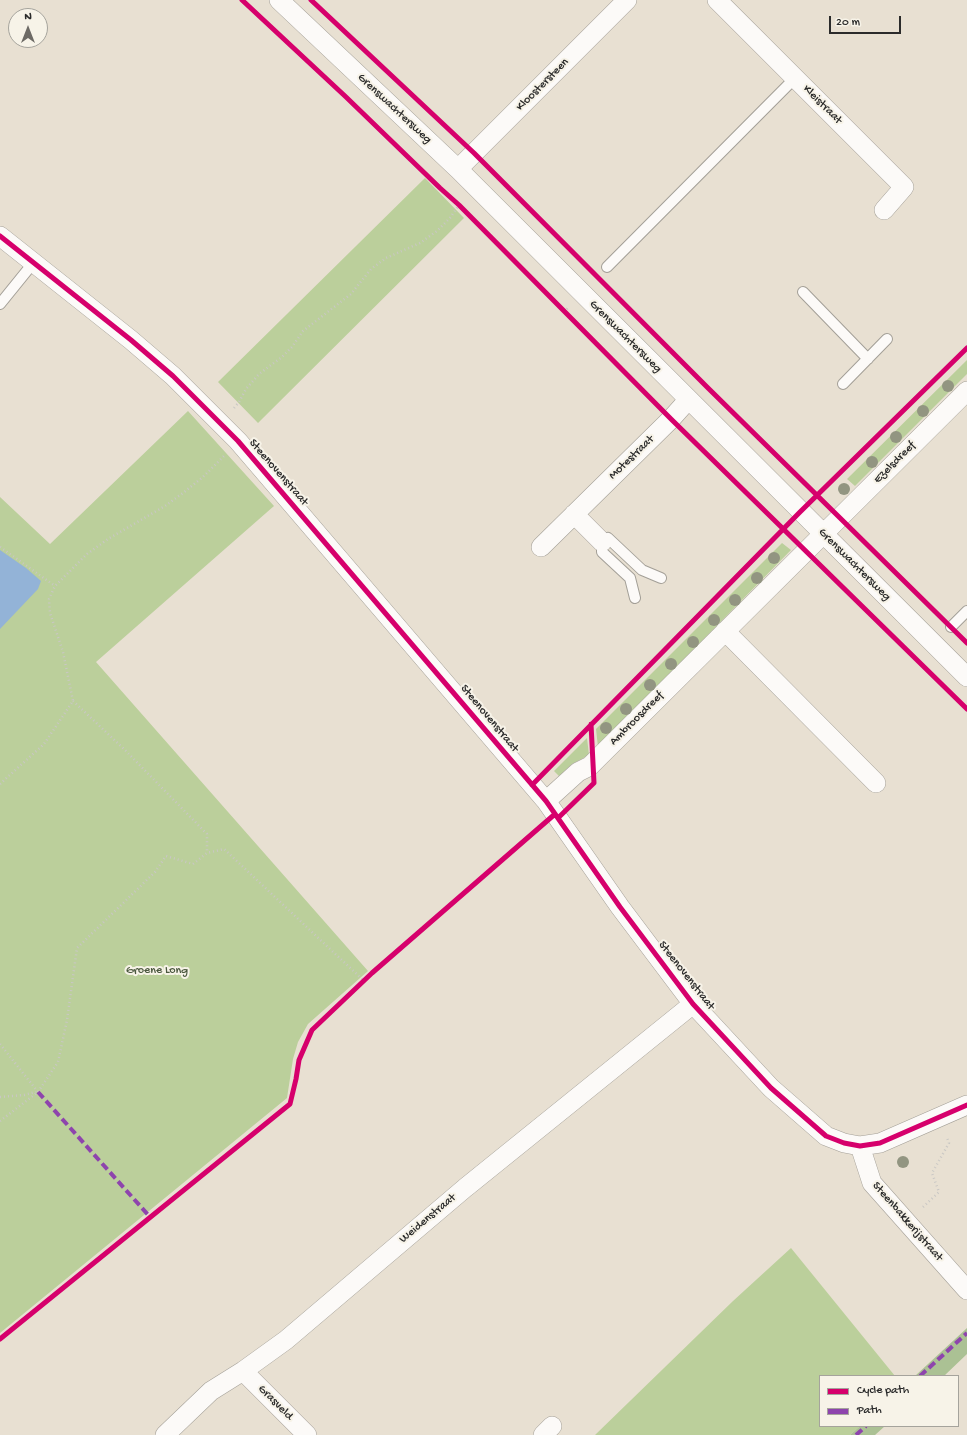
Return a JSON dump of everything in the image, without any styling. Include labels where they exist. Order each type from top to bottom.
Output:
[{"type":"street","name":"Grenswachtersweg","points":[[279,0],[458,169],[823,535],[967,677]]},
{"type":"street","name":"Kloostersteen","points":[[458,169],[627,0]]},
{"type":"street","name":"Kleistraat","points":[[717,0],[904,187],[884,210]]},
{"type":"street","name":"Steenovenstraat","points":[[0,236],[131,340],[173,376],[238,441],[546,801],[620,907],[693,1004],[772,1088],[826,1136],[844,1143],[860,1146],[880,1143],[967,1105]]},
{"type":"street","name":"Ezelsdreef","points":[[823,535],[967,391]]},
{"type":"street","name":"Motestraat","points":[[541,547],[671,419],[688,400]]},
{"type":"street","points":[[574,514],[602,542]]},
{"type":"street","name":"Ambroosdreef","points":[[546,801],[578,772],[590,766],[823,535]]},
{"type":"street","points":[[725,631],[876,783]]},
{"type":"street","name":"Weidenstraat","points":[[165,1435],[211,1391],[243,1371],[286,1340],[465,1188],[693,1004]]},
{"type":"street","name":"Steenbakkerijstraat","points":[[860,1146],[872,1183],[967,1290]]},
{"type":"street","name":"Grasveld","points":[[243,1371],[307,1435]]},
{"type":"lane","points":[[607,267],[795,78]]},
{"type":"lane","points":[[0,304],[34,262]]},
{"type":"lane","points":[[803,292],[868,359]]},
{"type":"lane","points":[[843,384],[887,339]]},
{"type":"lane","points":[[635,598],[630,578],[602,552],[602,542],[608,538],[642,570],[661,578]]},
{"type":"lane","points":[[951,627],[967,611]]},
{"type":"path","points":[[454,201],[465,211]]},
{"type":"path","points":[[219,422],[239,402],[246,389],[259,374],[282,357],[292,347],[303,332],[351,294],[371,269],[386,258],[420,243],[437,231],[450,218],[459,205]]},
{"type":"path","points":[[558,306],[570,318]]},
{"type":"path","points":[[207,853],[207,834],[123,748],[73,701],[63,652],[50,613],[49,599],[55,586],[87,554],[108,539],[165,506],[183,493],[203,477],[238,441]]},
{"type":"path","points":[[0,546],[55,586]]},
{"type":"path","points":[[0,784],[44,744],[73,701]]},
{"type":"path","points":[[0,1121],[38,1092],[58,1062],[68,1020],[77,948],[155,872],[166,856],[193,864],[207,853],[224,849],[366,979],[358,987]]},
{"type":"path","points":[[0,1044],[38,1092]]},
{"type":"path","points":[[0,1097],[38,1092]]},
{"type":"path","points":[[906,1223],[939,1192],[932,1173],[949,1143],[940,1117]]},
{"type":"green space","points":[[425,178],[464,218],[258,423],[218,382]]},
{"type":"green space","points":[[967,360],[967,374],[855,486],[847,479]]},
{"type":"green space","name":"Groene Long","points":[[188,411],[274,506],[96,662],[368,971],[308,1024],[298,1042],[293,1059],[287,1098],[0,1333],[0,497],[50,544]]},
{"type":"green space","points":[[782,543],[791,550],[598,747],[596,729]]},
{"type":"green space","points":[[587,738],[589,755],[572,764],[559,776],[554,771]]},
{"type":"green space","points":[[791,1248],[894,1375],[819,1375],[819,1427],[859,1427],[850,1435],[595,1435],[733,1301]]},
{"type":"green space","points":[[967,1328],[967,1354],[945,1375],[916,1375]]},
{"type":"green space","points":[[859,1427],[884,1427],[875,1435],[850,1435]]},
{"type":"water","points":[[0,550],[26,568],[41,581],[38,589],[0,629]]},
{"type":"marked path","points":[[38,1092],[150,1217]]},
{"type":"marked path","points":[[921,1375],[967,1333]]},
{"type":"marked path","points":[[856,1435],[865,1427]]},
{"type":"cycle path","points":[[242,0],[459,205],[671,419],[967,709]]},
{"type":"cycle path","points":[[311,0],[474,153],[707,387],[967,643]]},
{"type":"cycle path","points":[[0,236],[131,340],[173,376],[238,441],[546,801],[620,907],[693,1004],[771,1088],[826,1136],[844,1143],[860,1146],[880,1143],[967,1105]]},
{"type":"cycle path","points":[[532,785],[800,512],[967,348]]},
{"type":"cycle path","points":[[558,818],[594,783],[591,724]]},
{"type":"cycle path","points":[[0,1339],[290,1104],[299,1060],[312,1030],[372,973],[555,814]]}]
